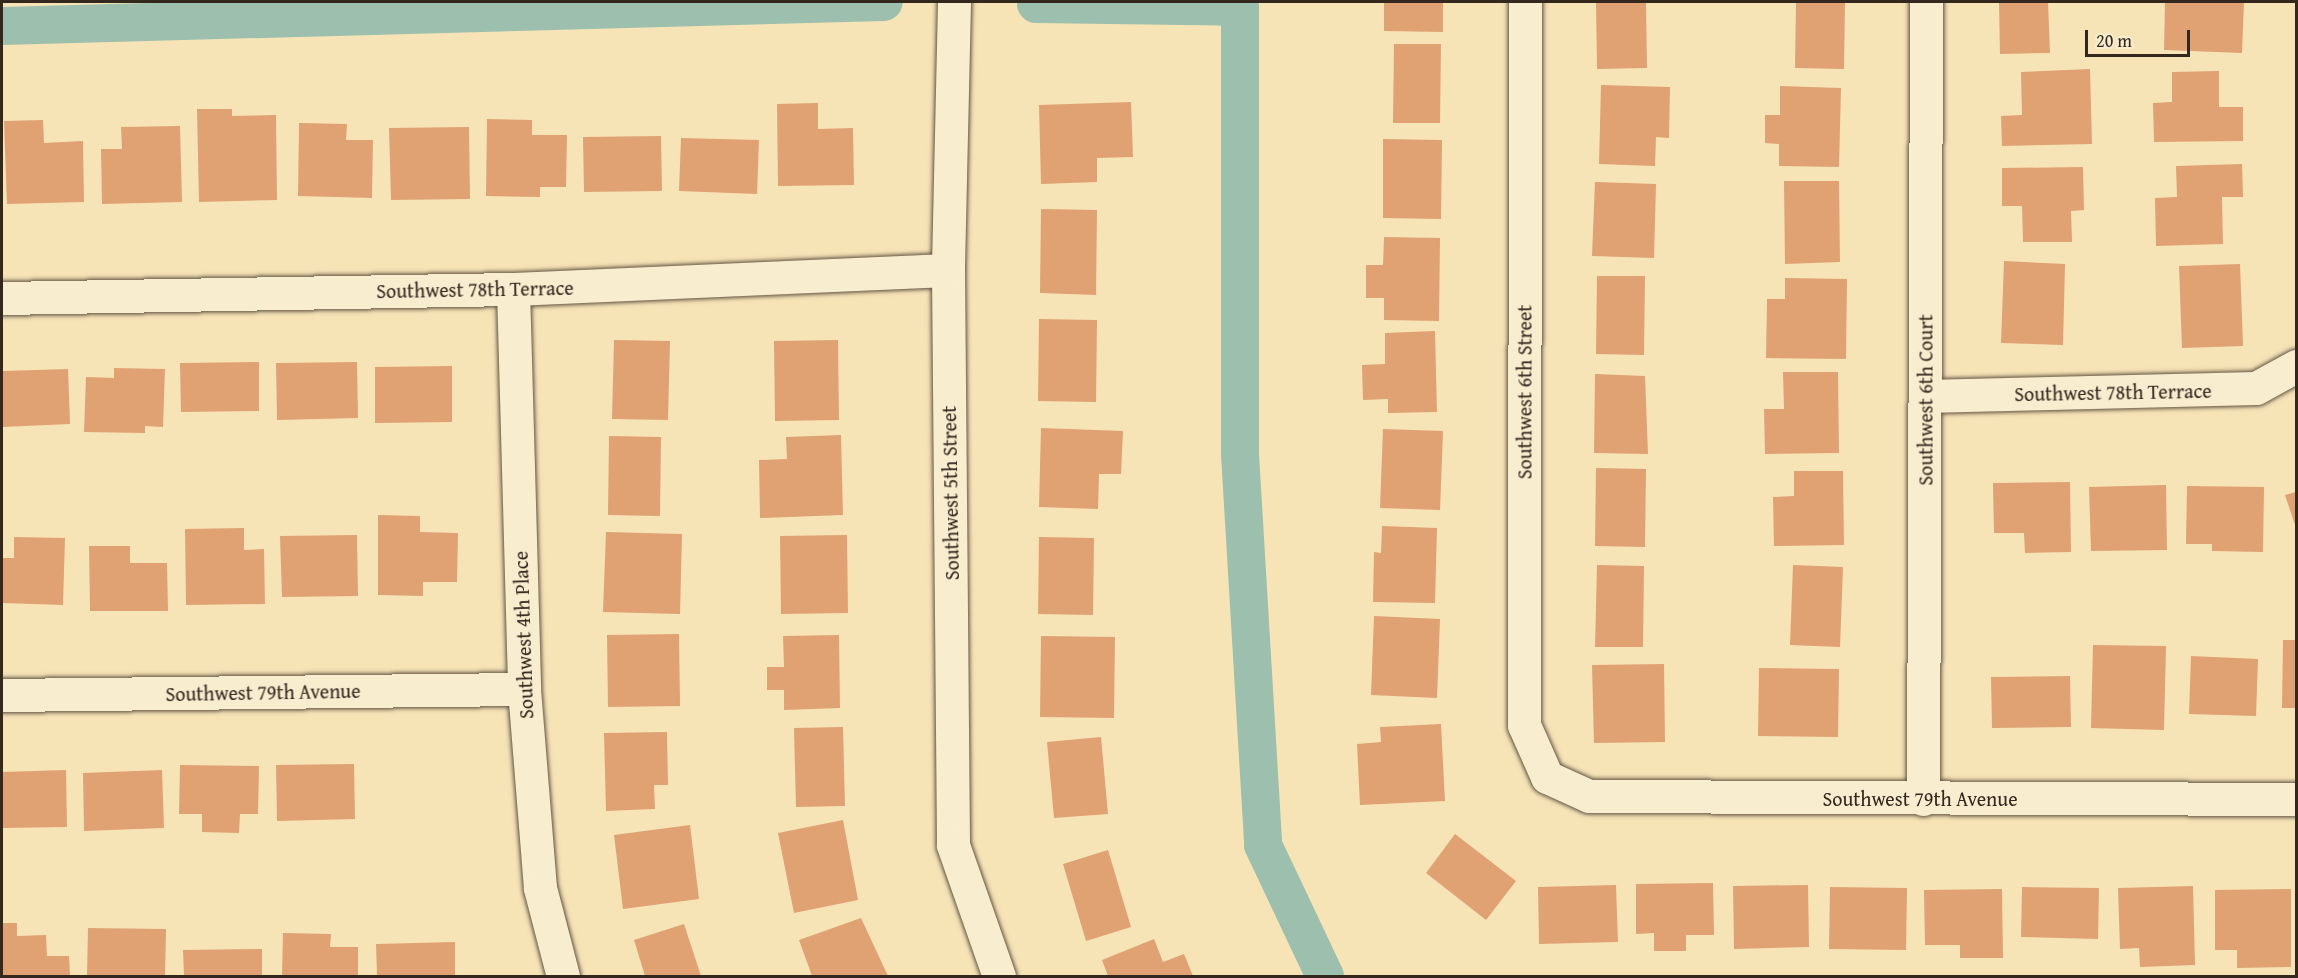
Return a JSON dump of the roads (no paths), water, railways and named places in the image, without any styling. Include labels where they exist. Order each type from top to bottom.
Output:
[{"type":"street","name":"Southwest 5th Street","points":[[954,2],[948,270],[953,845],[999,976]]},
{"type":"street","name":"Southwest 6th Street","points":[[1525,2],[1524,725],[1547,777]]},
{"type":"street","name":"Southwest 6th Court","points":[[1923,799],[1926,2]]},
{"type":"street","name":"Southwest 78th Terrace","points":[[2,298],[513,289],[948,270]]},
{"type":"street","name":"Southwest 4th Place","points":[[513,289],[524,688],[540,888],[563,976]]},
{"type":"street","name":"Southwest 78th Terrace","points":[[1925,396],[2256,388],[2296,366]]},
{"type":"street","name":"Southwest 79th Avenue","points":[[2,695],[524,688]]},
{"type":"street","name":"Southwest 79th Avenue","points":[[1547,777],[1589,796],[2296,799]]},
{"type":"waterway","points":[[2,26],[884,2]]},
{"type":"waterway","points":[[1036,4],[1240,7],[1240,454],[1263,845],[1325,976]]}]
